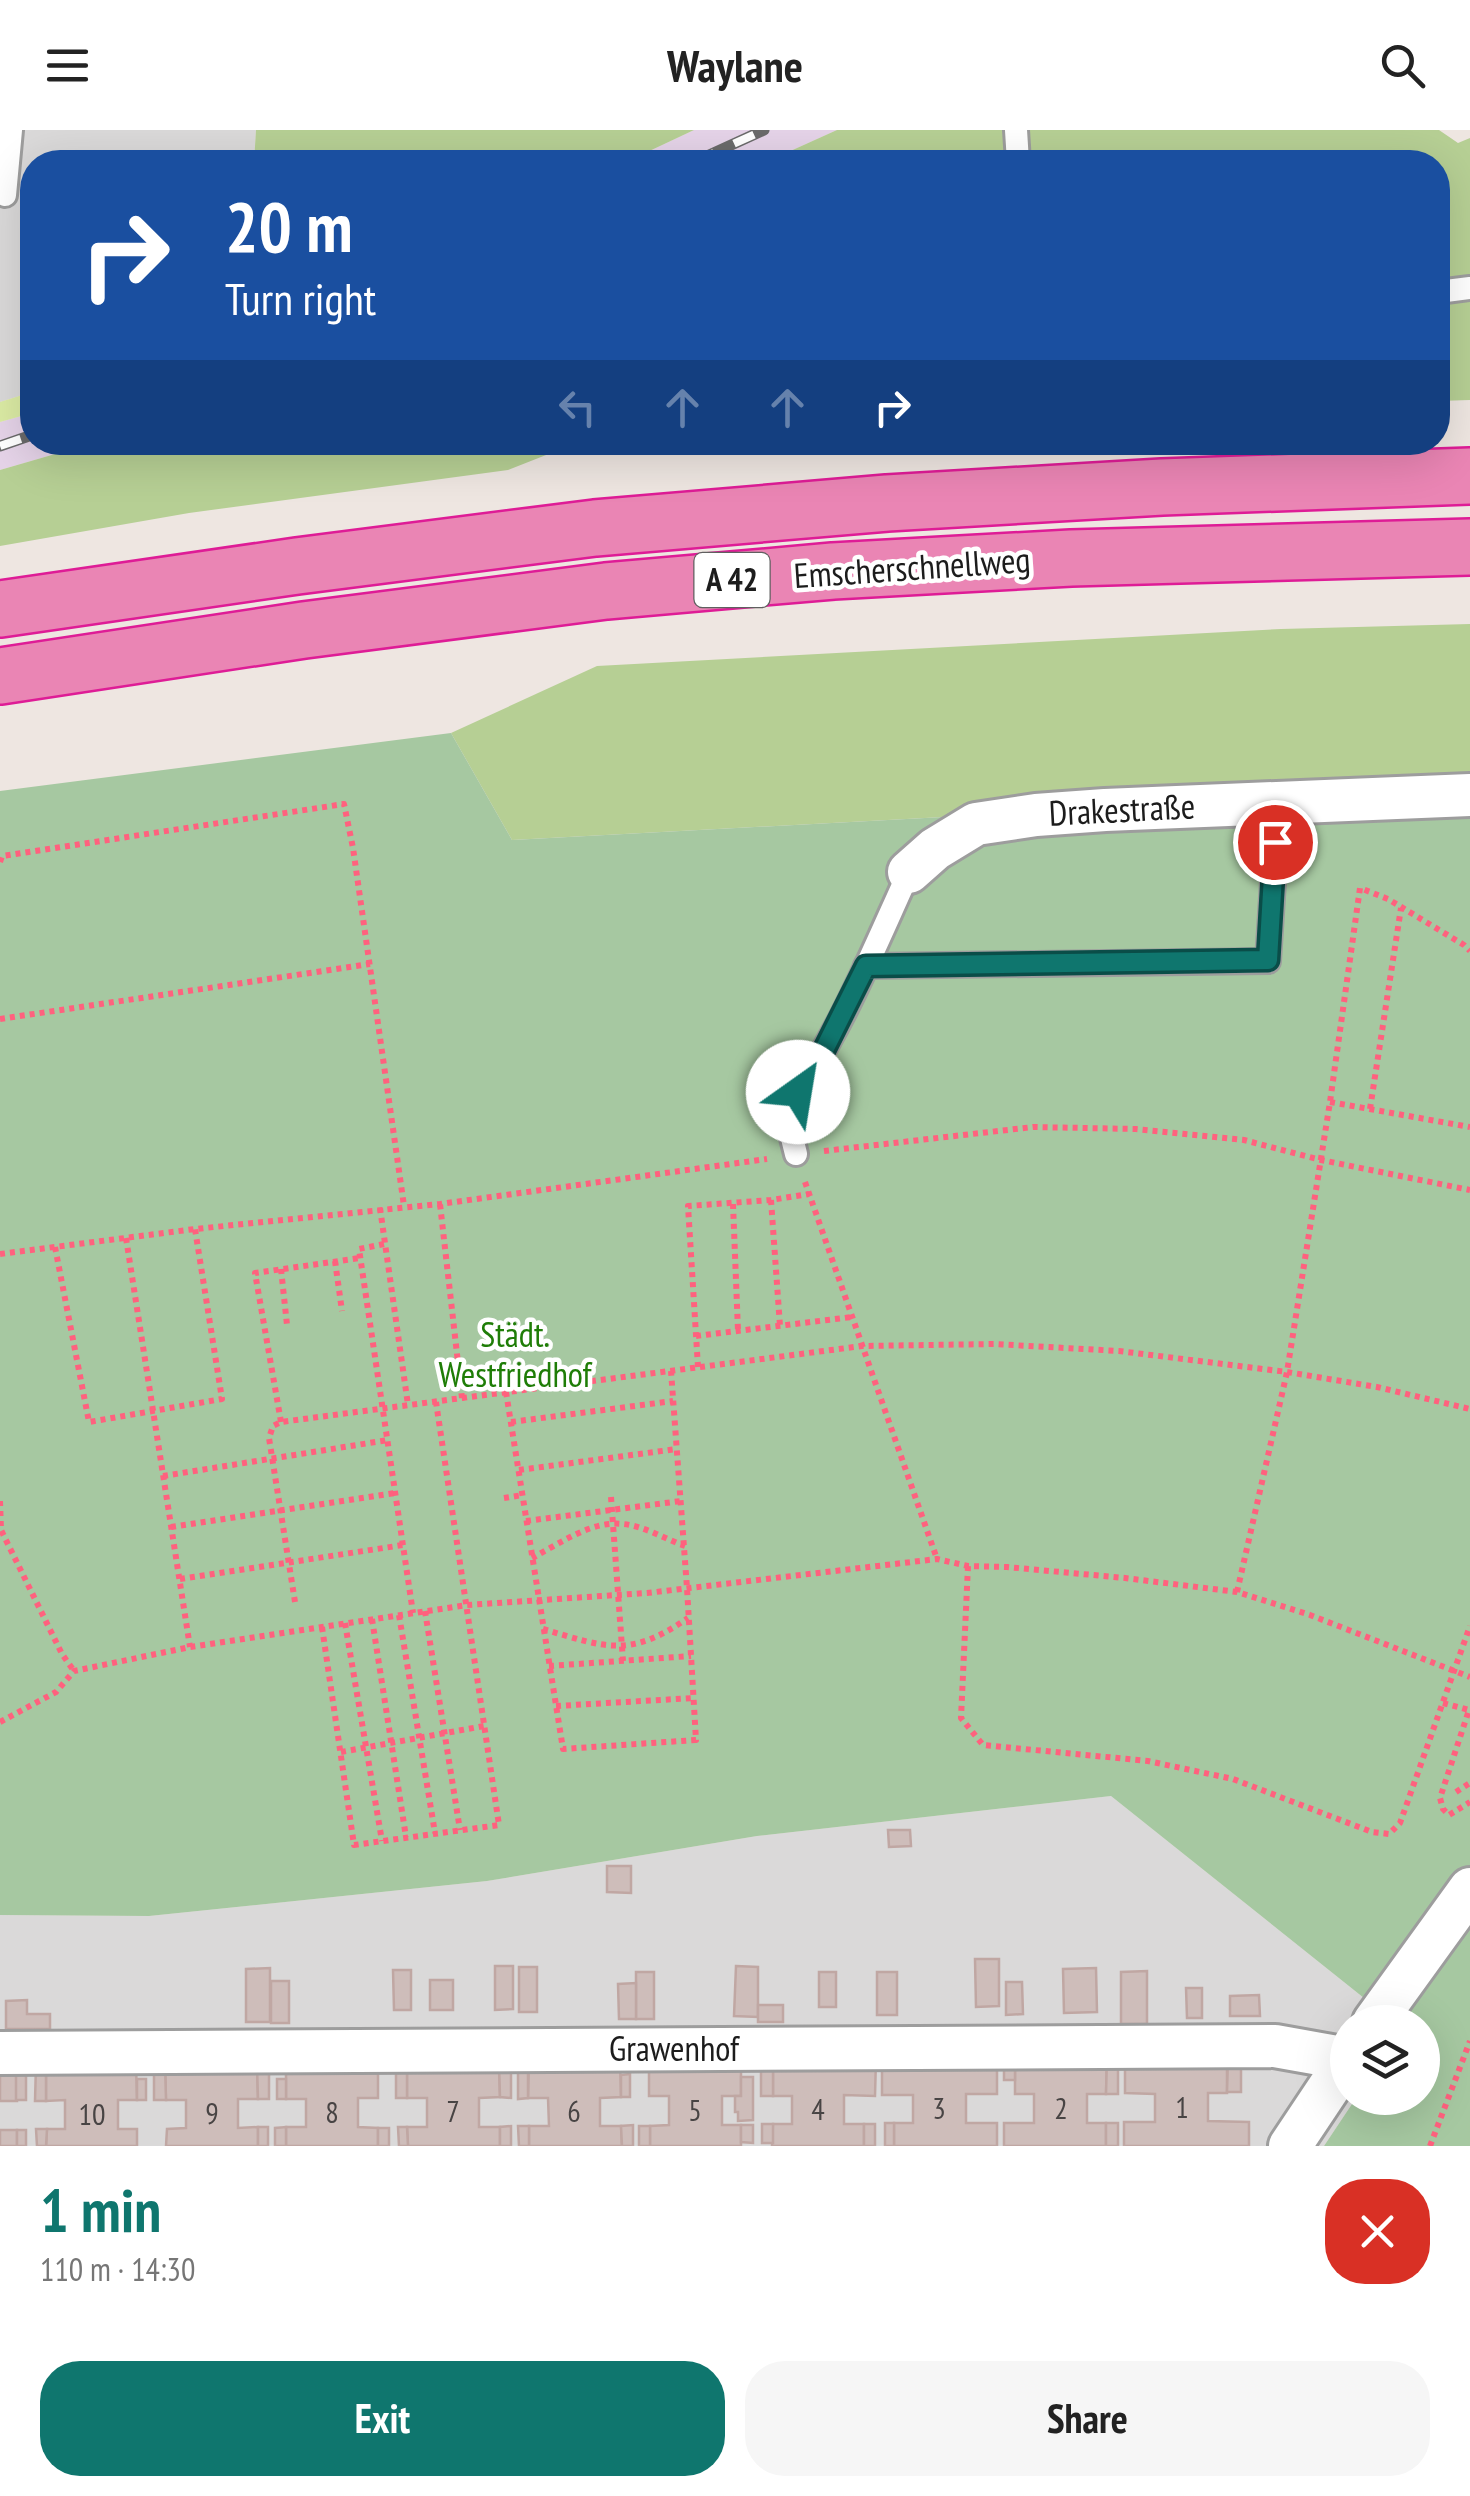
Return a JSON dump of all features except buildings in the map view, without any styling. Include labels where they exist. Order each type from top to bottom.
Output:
[{"type":"highway","name":"Emscherschnellweg","points":[[0,608],[615,527],[887,503],[1162,487],[1470,476]]},
{"type":"highway","name":"Emscherschnellweg","points":[[0,676],[606,590],[833,571],[1071,558],[1470,548]]},
{"type":"street","name":"Drakestraße","points":[[909,872],[935,849],[976,824],[1036,815],[1470,794]]},
{"type":"street","points":[[1386,2005],[1470,1889]]},
{"type":"street","name":"Grawenhof","points":[[0,2053],[1276,2046],[1330,2056]]},
{"type":"street","name":"Grawenhof","points":[[1290,2146],[1330,2086]]},
{"type":"lane","points":[[5,196],[11,130]]},
{"type":"lane","points":[[866,966],[1268,960],[1278,802]]},
{"type":"lane","points":[[796,1154],[785,1110],[812,1074],[909,872]]},
{"type":"path","points":[[0,862],[2,856],[344,804],[404,1206]]},
{"type":"path","points":[[1237,1592],[1287,1372],[1360,888],[1402,907],[1470,951]]},
{"type":"path","points":[[1370,1109],[1402,907]]},
{"type":"path","points":[[0,1019],[370,964]]},
{"type":"path","points":[[1330,1102],[1470,1127]]},
{"type":"path","points":[[0,1254],[440,1204],[796,1154],[1033,1127],[1136,1129],[1244,1140],[1470,1190]]},
{"type":"path","points":[[796,1154],[938,1558]]},
{"type":"path","points":[[698,1367],[688,1206],[809,1194]]},
{"type":"path","points":[[771,1200],[780,1326]]},
{"type":"path","points":[[440,1204],[462,1398]]},
{"type":"path","points":[[732,1204],[738,1331]]},
{"type":"path","points":[[380,1208],[408,1405]]},
{"type":"path","points":[[55,1247],[89,1422],[222,1399],[195,1229]]},
{"type":"path","points":[[126,1238],[190,1647]]},
{"type":"path","points":[[384,1244],[359,1249],[413,1613]]},
{"type":"path","points":[[281,1422],[255,1273],[360,1258]]},
{"type":"path","points":[[335,1262],[342,1311]]},
{"type":"path","points":[[281,1270],[287,1326]]},
{"type":"path","points":[[696,1336],[852,1317]]},
{"type":"path","points":[[295,1602],[269,1438],[273,1426],[281,1422],[862,1346],[994,1344],[1101,1350],[1287,1372],[1377,1387],[1470,1409]]},
{"type":"path","points":[[506,1392],[563,1750],[696,1740],[671,1370]]},
{"type":"path","points":[[511,1422],[673,1401]]},
{"type":"path","points":[[322,1627],[354,1845],[499,1825],[436,1402]]},
{"type":"path","points":[[163,1476],[388,1440]]},
{"type":"path","points":[[518,1470],[677,1449]]},
{"type":"path","points":[[172,1527],[395,1493]]},
{"type":"path","points":[[504,1498],[522,1495]]},
{"type":"path","points":[[611,1496],[623,1662]]},
{"type":"path","points":[[0,1501],[0,1530],[74,1671]]},
{"type":"path","points":[[526,1521],[681,1501]]},
{"type":"path","points":[[532,1558],[589,1530],[615,1524],[626,1524],[684,1546]]},
{"type":"path","points":[[180,1580],[403,1545]]},
{"type":"path","points":[[0,1722],[56,1692],[74,1671],[190,1647],[467,1605],[688,1588],[938,1558],[968,1566],[1124,1578],[1237,1592],[1310,1615],[1470,1677]]},
{"type":"path","points":[[968,1566],[961,1718],[983,1745],[1148,1761],[1233,1779],[1372,1832],[1389,1834],[1400,1823],[1470,1626]]},
{"type":"path","points":[[425,1611],[460,1830]]},
{"type":"path","points":[[399,1615],[435,1834]]},
{"type":"path","points":[[543,1629],[584,1641],[622,1646],[650,1642],[689,1618]]},
{"type":"path","points":[[372,1619],[406,1837]]},
{"type":"path","points":[[345,1623],[382,1842]]},
{"type":"path","points":[[549,1666],[691,1656]]},
{"type":"path","points":[[556,1706],[694,1698]]},
{"type":"path","points":[[1442,1703],[1470,1710],[1440,1798],[1443,1809],[1450,1816],[1470,1802]]},
{"type":"path","points":[[340,1752],[484,1726]]},
{"type":"path","points":[[1456,1792],[1470,1783]]},
{"type":"path","points":[[1430,2146],[1470,2041]]},
{"type":"shaded area","points":[[0,130],[256,130],[255,150],[20,150],[20,396],[0,402]]},
{"type":"shaded area","points":[[694,130],[837,130],[793,150],[652,150]]},
{"type":"shaded area","points":[[20,416],[20,455],[52,455],[0,470],[0,422]]},
{"type":"shaded area","points":[[1111,1796],[1373,2005],[1330,2005],[1330,2115],[1345,2115],[1324,2146],[0,2146],[0,1915],[149,1916],[487,1881],[757,1836]]},
{"type":"green space","points":[[256,130],[694,130],[652,150],[255,150]]},
{"type":"green space","points":[[837,130],[1439,130],[1458,143],[1470,138],[1470,400],[1450,401],[1450,150],[793,150]]},
{"type":"green space","points":[[20,396],[20,416],[0,422],[0,402]]},
{"type":"green space","points":[[52,455],[546,455],[508,470],[189,513],[0,546],[0,470]]},
{"type":"green space","points":[[1470,624],[1470,789],[512,840],[451,733],[597,666],[1281,629]]},
{"type":"green space","name":"Städt. Westfriedhof","points":[[451,733],[512,840],[1470,789],[1470,2146],[1324,2146],[1345,2115],[1440,2115],[1440,2005],[1373,2005],[1111,1796],[757,1836],[487,1881],[149,1916],[0,1915],[0,791]]},
{"type":"railway","points":[[720,150],[764,130]]},
{"type":"railway","points":[[0,446],[20,439]]},
{"type":"route","points":[[798,1092],[812,1074],[866,966],[1268,960],[1275,842]]}]
